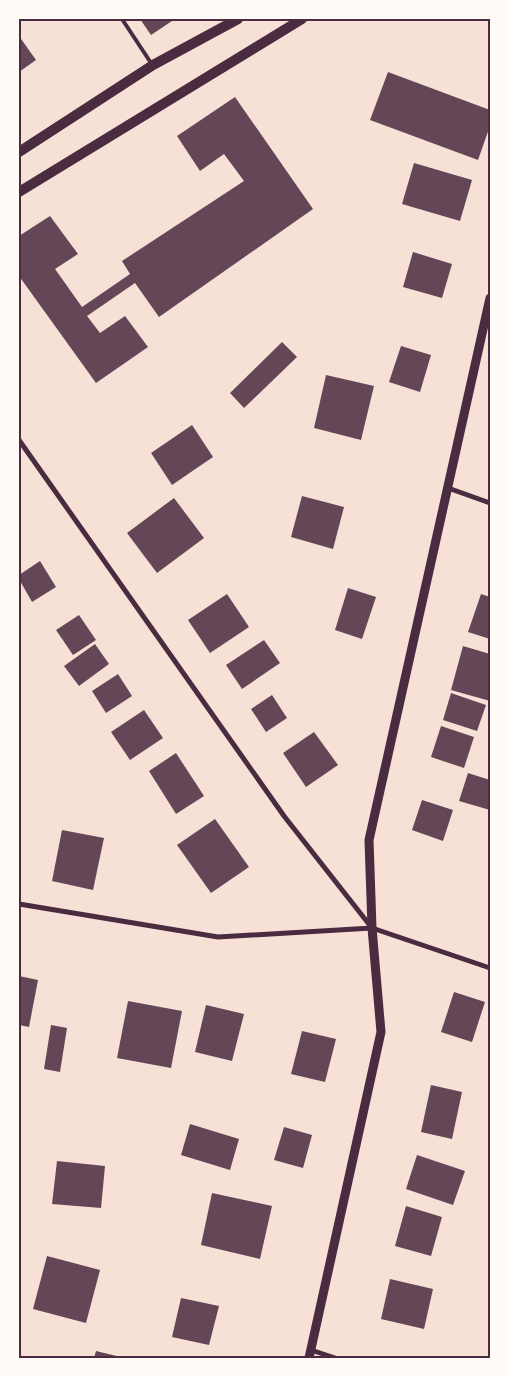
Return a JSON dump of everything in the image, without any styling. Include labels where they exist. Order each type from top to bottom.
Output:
[{"type":"main road","points":[[19,152],[153,65],[238,19]]},
{"type":"main road","points":[[19,192],[302,19]]},
{"type":"street","points":[[335,1358],[310,1354],[381,1032],[372,928],[369,840],[490,298]]},
{"type":"street","points":[[19,440],[284,816],[372,928]]},
{"type":"street","points":[[448,488],[490,503]]},
{"type":"street","points":[[19,904],[218,938],[372,928],[490,968]]},
{"type":"lane","points":[[122,19],[153,65]]},
{"type":"building","points":[[140,19],[175,19],[151,35]]},
{"type":"building","points":[[19,36],[36,60],[19,72]]},
{"type":"building","points":[[388,72],[490,110],[490,126],[478,160],[370,120]]},
{"type":"building","points":[[235,97],[313,209],[159,317],[135,283],[87,316],[100,333],[125,316],[148,347],[96,383],[19,276],[19,236],[50,216],[78,254],[55,269],[82,307],[130,274],[122,261],[244,181],[224,154],[200,171],[177,136]]},
{"type":"building","points":[[414,163],[472,180],[460,221],[402,204]]},
{"type":"building","points":[[413,252],[452,264],[442,298],[403,287]]},
{"type":"building","points":[[282,342],[297,357],[244,408],[230,393]]},
{"type":"building","points":[[401,346],[431,355],[420,392],[389,382]]},
{"type":"building","points":[[326,375],[374,386],[361,440],[314,428]]},
{"type":"building","points":[[192,425],[213,457],[172,485],[151,453]]},
{"type":"building","points":[[302,496],[344,507],[333,549],[291,537]]},
{"type":"building","points":[[174,498],[204,538],[157,573],[127,533]]},
{"type":"building","points":[[40,561],[56,587],[32,602],[19,579],[19,575]]},
{"type":"building","points":[[348,588],[376,597],[362,639],[335,630]]},
{"type":"building","points":[[227,594],[249,627],[210,653],[188,620]]},
{"type":"building","points":[[481,594],[490,597],[490,639],[468,632]]},
{"type":"building","points":[[79,615],[96,640],[73,655],[56,630]]},
{"type":"building","points":[[264,640],[280,663],[242,689],[226,665]]},
{"type":"building","points":[[95,644],[109,664],[79,686],[64,666]]},
{"type":"building","points":[[463,646],[490,654],[490,701],[451,690]]},
{"type":"building","points":[[118,674],[132,696],[106,713],[92,691]]},
{"type":"building","points":[[451,693],[486,705],[477,731],[443,720]]},
{"type":"building","points":[[272,695],[287,718],[266,732],[251,709]]},
{"type":"building","points":[[144,710],[163,738],[130,760],[111,732]]},
{"type":"building","points":[[441,726],[474,737],[464,768],[431,757]]},
{"type":"building","points":[[314,732],[338,765],[306,787],[283,753]]},
{"type":"building","points":[[176,753],[204,796],[176,814],[149,771]]},
{"type":"building","points":[[468,773],[490,780],[490,810],[459,801]]},
{"type":"building","points":[[422,800],[453,810],[443,841],[412,830]]},
{"type":"building","points":[[215,819],[249,867],[211,893],[177,845]]},
{"type":"building","points":[[62,830],[104,838],[93,890],[52,881]]},
{"type":"building","points":[[19,976],[38,980],[29,1027],[19,1025]]},
{"type":"building","points":[[454,992],[485,1002],[472,1042],[441,1032]]},
{"type":"building","points":[[128,1001],[182,1011],[171,1068],[117,1058]]},
{"type":"building","points":[[206,1005],[244,1014],[232,1061],[195,1052]]},
{"type":"building","points":[[51,1025],[67,1028],[60,1072],[44,1069]]},
{"type":"building","points":[[302,1031],[336,1039],[325,1082],[291,1074]]},
{"type":"building","points":[[431,1085],[462,1092],[452,1139],[421,1132]]},
{"type":"building","points":[[190,1124],[239,1139],[230,1170],[181,1155]]},
{"type":"building","points":[[284,1127],[312,1135],[303,1168],[274,1160]]},
{"type":"building","points":[[417,1155],[465,1171],[453,1205],[406,1189]]},
{"type":"building","points":[[57,1161],[105,1166],[101,1208],[52,1204]]},
{"type":"building","points":[[212,1193],[272,1206],[260,1259],[201,1245]]},
{"type":"building","points":[[406,1206],[442,1217],[431,1256],[395,1246]]},
{"type":"building","points":[[47,1256],[100,1270],[86,1323],[33,1309]]},
{"type":"building","points":[[390,1279],[433,1289],[424,1329],[381,1319]]},
{"type":"building","points":[[181,1298],[219,1306],[209,1345],[172,1337]]},
{"type":"building","points":[[96,1351],[125,1358],[94,1358]]}]
